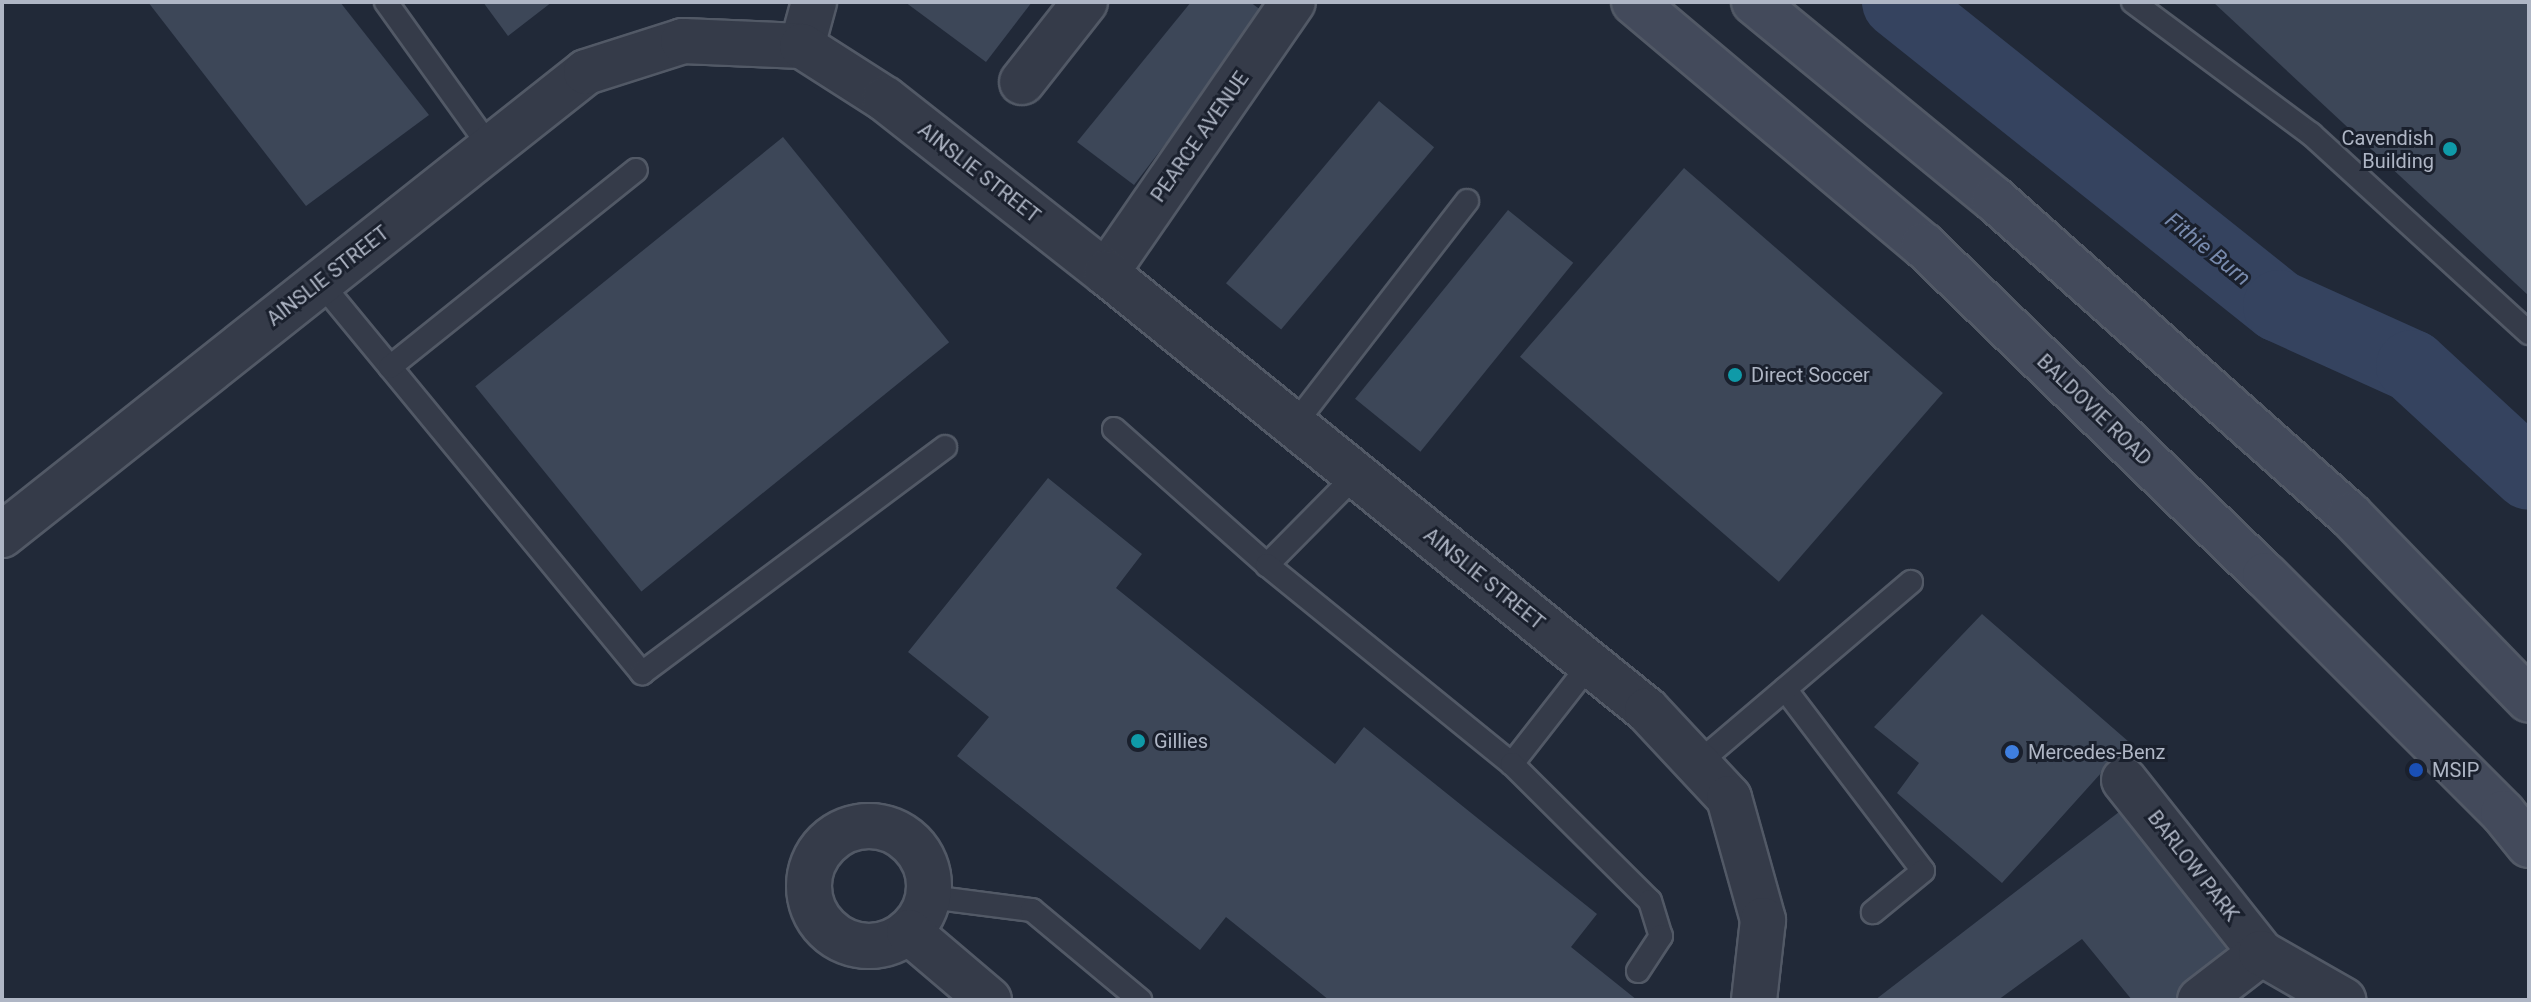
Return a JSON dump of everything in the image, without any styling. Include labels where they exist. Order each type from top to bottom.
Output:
[{"type":"main road","name":"BALDOVIE ROAD","points":[[1634,2],[1923,245],[2265,575],[2503,813],[2529,845]]},
{"type":"main road","points":[[1754,2],[1994,199],[2350,515],[2529,700]]},
{"type":"street","points":[[802,46],[814,2]]},
{"type":"street","points":[[1022,82],[1085,2]]},
{"type":"street","name":"PEARCE AVENUE","points":[[1106,273],[1293,2]]},
{"type":"street","name":"AINSLIE STREET","points":[[2,535],[586,72],[683,41],[802,46],[885,99],[1106,273],[1647,710],[1729,798],[1763,920],[1754,1000]]},
{"type":"street","name":"BARLOW PARK","points":[[2124,780],[2261,953],[2343,1000]]},
{"type":"street","points":[[920,914],[989,1000]]},
{"type":"street","points":[[2200,1000],[2261,953]]},
{"type":"lane","points":[[386,2],[490,147]]},
{"type":"lane","points":[[2133,2],[2311,134],[2529,333]]},
{"type":"lane","points":[[390,367],[636,170]]},
{"type":"lane","points":[[1294,425],[1467,201]]},
{"type":"lane","points":[[320,282],[642,673],[945,447]]},
{"type":"lane","points":[[1114,429],[1267,565],[1512,764],[1650,901],[1661,936],[1638,971]]},
{"type":"lane","points":[[1267,565],[1356,475]]},
{"type":"lane","points":[[1697,764],[1911,582]]},
{"type":"lane","points":[[1512,764],[1590,664]]},
{"type":"lane","points":[[1785,689],[1923,871],[1873,912]]},
{"type":"lane","points":[[920,914],[1032,910],[1140,1000]]},
{"type":"building","points":[[148,2],[340,2],[429,115],[306,206]]},
{"type":"building","points":[[483,2],[552,2],[508,36]]},
{"type":"building","points":[[905,2],[1032,2],[986,62]]},
{"type":"building","points":[[1191,2],[1250,2],[1265,13],[1134,185],[1077,142]]},
{"type":"building","name":"Cavendish Building","points":[[2213,2],[2529,2],[2529,296]]},
{"type":"building","points":[[1379,101],[1434,147],[1281,330],[1226,283]]},
{"type":"building","points":[[783,137],[949,342],[641,591],[475,386]]},
{"type":"building","name":"Direct Soccer","points":[[1684,168],[1943,393],[1779,582],[1520,357]]},
{"type":"building","points":[[1508,210],[1573,263],[1420,452],[1355,399]]},
{"type":"building","name":"Gillies","points":[[1048,478],[1142,554],[1116,588],[1335,764],[1364,727],[1597,914],[1571,947],[1637,1000],[1329,1000],[1226,917],[1200,950],[957,756],[989,717],[908,652]]},
{"type":"building","name":"Mercedes-Benz","points":[[1982,614],[2129,742],[2002,883],[1897,793],[1919,763],[1874,727]]},
{"type":"building","points":[[2119,812],[2239,958],[2179,1000],[2132,1000],[2082,939],[1998,1000],[1875,1000]]},
{"type":"waterway","name":"Fithie Burn","points":[[1898,2],[2279,306],[2412,366],[2529,474]]},
{"type":"place","name":"Cavendish Building","points":[[2450,149]]},
{"type":"place","name":"Direct Soccer","points":[[1735,375]]},
{"type":"place","name":"Gillies","points":[[1138,741]]},
{"type":"place","name":"Mercedes-Benz","points":[[2012,752]]},
{"type":"place","name":"MSIP","points":[[2416,770]]}]
